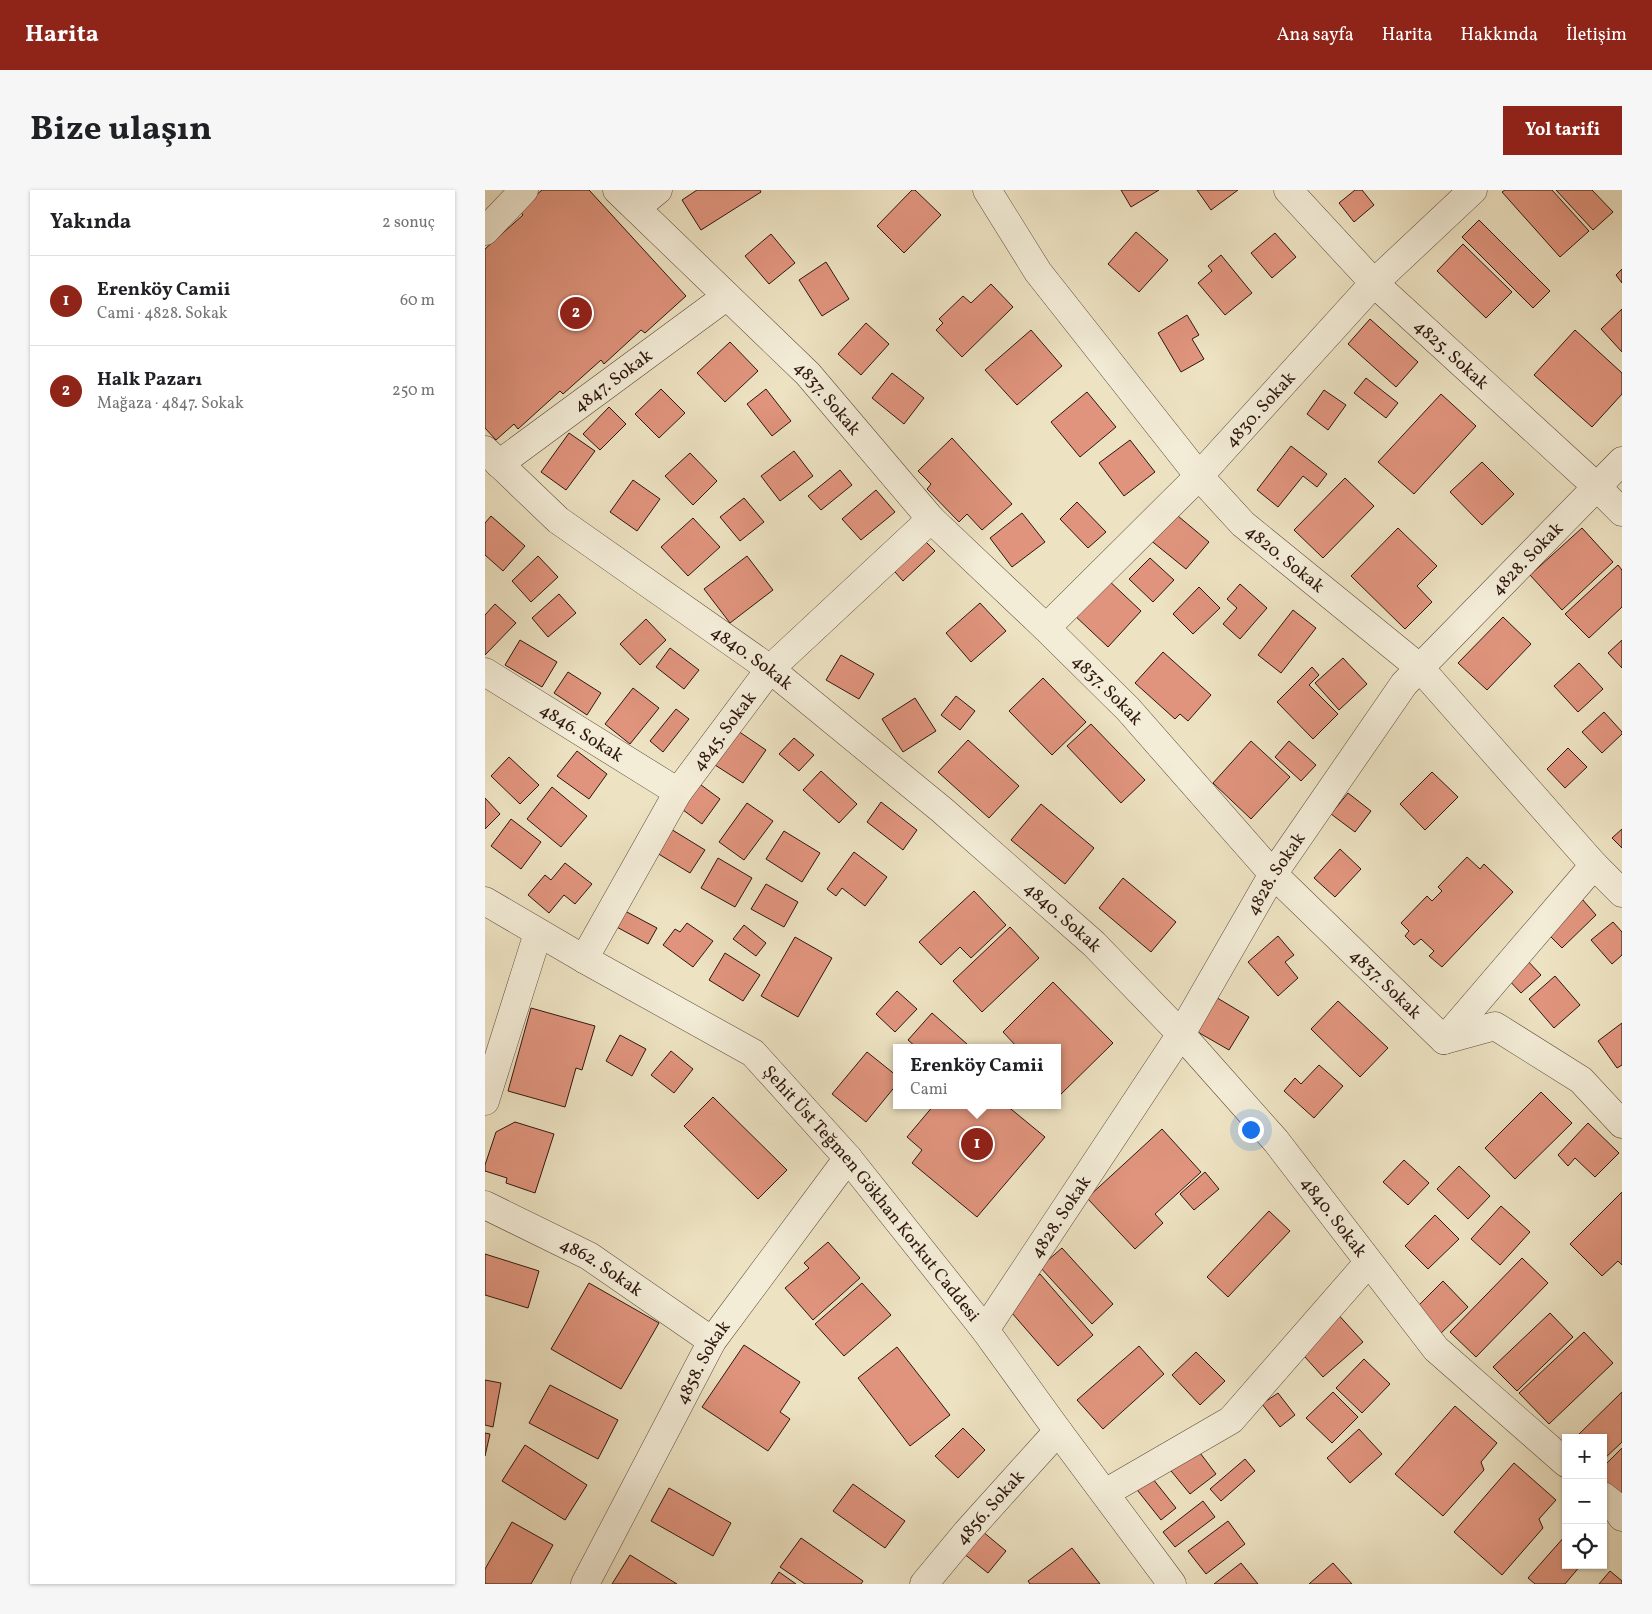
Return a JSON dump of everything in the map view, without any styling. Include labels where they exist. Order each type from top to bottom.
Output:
[{"type":"street","points":[[485,231],[524,190]]},
{"type":"street","points":[[626,199],[658,190]]},
{"type":"street","name":"4825. Sokak","points":[[1288,190],[1374,283],[1622,512]]},
{"type":"street","name":"4830. Sokak","points":[[1046,628],[1199,476],[1374,283],[1473,190]]},
{"type":"street","name":"4820. Sokak","points":[[992,192],[1038,272],[1199,476],[1243,524],[1420,668],[1594,865],[1622,893]]},
{"type":"street","name":"4837. Sokak","points":[[626,199],[808,374],[931,518],[1128,709],[1273,874],[1444,1040]]},
{"type":"street","name":"4847. Sokak","points":[[492,457],[727,296]]},
{"type":"street","name":"4840. Sokak","points":[[492,457],[558,520],[770,669],[943,810],[1094,944],[1181,1034],[1276,1141],[1436,1349],[1562,1459]]},
{"type":"street","name":"4828. Sokak","points":[[985,1330],[1181,1034],[1273,874],[1404,684],[1622,461]]},
{"type":"street","name":"4845. Sokak","points":[[584,959],[678,792],[770,669],[931,518]]},
{"type":"street","name":"4846. Sokak","points":[[485,672],[678,792]]},
{"type":"street","points":[[1444,1040],[1594,865]]},
{"type":"street","name":"Şehit Üst Teğmen Gökhan Korkut Caddesi","points":[[485,901],[538,933],[753,1053],[848,1158],[985,1330],[1172,1584]]},
{"type":"street","points":[[485,1101],[538,933]]},
{"type":"street","points":[[1444,1040],[1495,1026],[1581,1080],[1622,1124]]},
{"type":"street","name":"4858. Sokak","points":[[585,1584],[712,1341],[848,1158]]},
{"type":"street","name":"4862. Sokak","points":[[485,1205],[589,1256],[712,1341]]},
{"type":"street","points":[[1105,1493],[1231,1420],[1369,1263]]},
{"type":"street","name":"4856. Sokak","points":[[923,1584],[1058,1431]]},
{"type":"street","points":[[1607,1499],[1622,1517]]},
{"type":"building","points":[[542,190],[589,190],[686,296],[645,333],[641,330],[604,364],[601,360],[563,394],[560,391],[518,429],[514,424],[496,440],[485,428],[485,249],[523,215],[519,210]]},
{"type":"building","points":[[697,190],[760,190],[761,192],[701,230],[682,200]]},
{"type":"building","points":[[912,190],[915,190],[941,215],[904,253],[877,226]]},
{"type":"building","points":[[1121,190],[1159,190],[1131,207]]},
{"type":"building","points":[[1197,190],[1238,190],[1211,210]]},
{"type":"building","points":[[1355,190],[1362,190],[1374,205],[1354,222],[1339,203]]},
{"type":"building","points":[[1505,190],[1552,190],[1589,231],[1560,257],[1502,192]]},
{"type":"building","points":[[1556,190],[1592,190],[1613,212],[1593,230]]},
{"type":"building","points":[[1479,220],[1550,291],[1533,308],[1462,237]]},
{"type":"building","points":[[1136,232],[1168,260],[1139,292],[1108,264]]},
{"type":"building","points":[[1275,233],[1296,257],[1272,278],[1251,253]]},
{"type":"building","points":[[771,234],[795,263],[769,284],[745,256]]},
{"type":"building","points":[[1463,244],[1512,292],[1486,318],[1437,271]]},
{"type":"building","points":[[1221,255],[1252,293],[1225,315],[1198,283],[1212,271],[1208,266]]},
{"type":"building","points":[[826,262],[849,299],[822,316],[799,280]]},
{"type":"building","points":[[1622,269],[1622,283],[1616,275]]},
{"type":"building","points":[[991,284],[1013,307],[962,357],[936,330],[943,323],[939,319],[963,296],[971,303]]},
{"type":"building","points":[[1622,309],[1622,352],[1601,329]]},
{"type":"building","points":[[1187,315],[1199,335],[1192,339],[1204,359],[1181,372],[1158,333]]},
{"type":"building","points":[[1370,319],[1418,362],[1396,387],[1348,344]]},
{"type":"building","points":[[866,323],[889,344],[861,375],[838,354]]},
{"type":"building","points":[[1031,330],[1062,366],[1017,405],[985,370]]},
{"type":"building","points":[[1575,330],[1622,373],[1622,394],[1592,427],[1534,375]]},
{"type":"building","points":[[730,342],[758,371],[725,402],[697,373]]},
{"type":"building","points":[[892,373],[924,398],[904,424],[872,398]]},
{"type":"building","points":[[1366,378],[1398,403],[1386,418],[1354,393]]},
{"type":"building","points":[[661,389],[685,413],[659,438],[635,414]]},
{"type":"building","points":[[766,389],[791,421],[772,436],[747,404]]},
{"type":"building","points":[[1324,390],[1346,405],[1328,430],[1307,414]]},
{"type":"building","points":[[1087,392],[1116,427],[1080,457],[1051,422]]},
{"type":"building","points":[[1441,394],[1476,426],[1414,494],[1378,462]]},
{"type":"building","points":[[609,407],[626,424],[600,450],[583,434]]},
{"type":"building","points":[[569,433],[595,451],[566,490],[541,472]]},
{"type":"building","points":[[952,438],[1012,504],[982,530],[967,514],[959,522],[927,489],[931,484],[918,471]]},
{"type":"building","points":[[1130,440],[1155,472],[1124,496],[1099,463]]},
{"type":"building","points":[[1291,446],[1327,474],[1317,487],[1303,476],[1278,507],[1257,490]]},
{"type":"building","points":[[794,451],[813,476],[780,501],[761,476]]},
{"type":"building","points":[[690,453],[717,481],[693,505],[665,476]]},
{"type":"building","points":[[1482,462],[1514,494],[1482,525],[1450,492]]},
{"type":"building","points":[[840,470],[852,485],[821,510],[808,496]]},
{"type":"building","points":[[1345,478],[1374,506],[1323,558],[1294,530]]},
{"type":"building","points":[[633,480],[660,499],[637,531],[610,512]]},
{"type":"building","points":[[876,490],[895,512],[861,540],[842,519]]},
{"type":"building","points":[[744,498],[764,522],[740,541],[720,517]]},
{"type":"building","points":[[1077,502],[1106,532],[1088,548],[1060,519]]},
{"type":"building","points":[[1172,511],[1209,542],[1186,569],[1149,539]]},
{"type":"building","points":[[1022,513],[1045,542],[1012,567],[990,538]]},
{"type":"building","points":[[491,516],[525,546],[503,571],[485,555],[485,523]]},
{"type":"building","points":[[693,518],[720,547],[688,576],[661,547]]},
{"type":"building","points":[[1398,528],[1437,566],[1417,586],[1432,602],[1405,629],[1351,576]]},
{"type":"building","points":[[1582,528],[1613,562],[1562,610],[1530,575]]},
{"type":"building","points":[[918,534],[935,551],[903,581],[887,563]]},
{"type":"building","points":[[538,556],[558,577],[531,602],[512,581]]},
{"type":"building","points":[[747,556],[773,590],[730,623],[704,589]]},
{"type":"building","points":[[1150,558],[1174,580],[1153,602],[1129,579]]},
{"type":"building","points":[[1618,565],[1622,570],[1622,607],[1589,638],[1565,614]]},
{"type":"building","points":[[1105,577],[1141,611],[1108,647],[1072,613]]},
{"type":"building","points":[[1240,584],[1267,608],[1240,639],[1223,624],[1237,608],[1227,599]]},
{"type":"building","points":[[1199,587],[1220,608],[1193,634],[1173,614]]},
{"type":"building","points":[[559,594],[576,613],[548,637],[532,618]]},
{"type":"building","points":[[980,603],[1006,631],[971,662],[946,633]]},
{"type":"building","points":[[495,604],[516,623],[485,655],[485,615]]},
{"type":"building","points":[[1293,610],[1316,628],[1281,673],[1258,655]]},
{"type":"building","points":[[1503,617],[1531,644],[1487,690],[1458,663]]},
{"type":"building","points":[[646,619],[666,640],[640,665],[620,644]]},
{"type":"building","points":[[520,640],[557,662],[542,687],[505,665]]},
{"type":"building","points":[[1622,640],[1622,668],[1608,653]]},
{"type":"building","points":[[670,648],[699,670],[684,689],[656,667]]},
{"type":"building","points":[[1163,652],[1211,695],[1188,721],[1180,714],[1175,719],[1135,683]]},
{"type":"building","points":[[841,655],[874,674],[859,699],[826,680]]},
{"type":"building","points":[[1343,658],[1367,684],[1339,710],[1315,683]]},
{"type":"building","points":[[1579,663],[1603,689],[1578,712],[1554,686]]},
{"type":"building","points":[[1312,667],[1319,675],[1309,685],[1338,714],[1313,739],[1277,702]]},
{"type":"building","points":[[568,672],[601,693],[587,715],[554,693]]},
{"type":"building","points":[[1043,678],[1086,722],[1052,755],[1009,711]]},
{"type":"building","points":[[633,688],[659,708],[630,744],[605,724]]},
{"type":"building","points":[[956,696],[975,711],[960,730],[941,715]]},
{"type":"building","points":[[915,698],[936,731],[903,752],[882,719]]},
{"type":"building","points":[[676,709],[689,719],[663,752],[650,741]]},
{"type":"building","points":[[1604,712],[1622,734],[1602,753],[1582,732]]},
{"type":"building","points":[[1091,724],[1145,780],[1121,803],[1067,746]]},
{"type":"building","points":[[738,731],[766,750],[743,783],[715,765]]},
{"type":"building","points":[[794,738],[814,755],[799,771],[779,754]]},
{"type":"building","points":[[968,740],[1019,786],[989,818],[938,772]]},
{"type":"building","points":[[1251,741],[1290,777],[1251,819],[1213,783]]},
{"type":"building","points":[[1289,741],[1316,765],[1301,781],[1275,757]]},
{"type":"building","points":[[1568,748],[1587,767],[1565,788],[1547,769]]},
{"type":"building","points":[[577,751],[607,774],[589,799],[557,776]]},
{"type":"building","points":[[509,757],[539,785],[520,804],[491,776]]},
{"type":"building","points":[[821,771],[857,804],[839,823],[803,790]]},
{"type":"building","points":[[1432,772],[1458,797],[1425,830],[1400,804]]},
{"type":"building","points":[[693,779],[720,799],[702,824],[675,804]]},
{"type":"building","points":[[552,787],[587,816],[561,847],[527,819]]},
{"type":"building","points":[[1348,793],[1371,811],[1355,832],[1331,814]]},
{"type":"building","points":[[485,798],[500,814],[485,829]]},
{"type":"building","points":[[881,802],[917,830],[903,850],[867,822]]},
{"type":"building","points":[[747,803],[773,821],[744,860],[719,842]]},
{"type":"building","points":[[1041,804],[1094,848],[1065,884],[1011,840]]},
{"type":"building","points":[[511,819],[541,842],[521,869],[491,846]]},
{"type":"building","points":[[661,823],[705,850],[690,873],[647,847]]},
{"type":"building","points":[[1622,829],[1622,848],[1612,838]]},
{"type":"building","points":[[784,831],[820,853],[802,882],[766,859]]},
{"type":"building","points":[[1340,849],[1361,869],[1335,897],[1314,878]]},
{"type":"building","points":[[854,852],[887,877],[865,906],[842,888],[836,896],[827,889]]},
{"type":"building","points":[[1467,857],[1480,869],[1484,864],[1513,892],[1442,967],[1429,956],[1434,951],[1421,939],[1414,945],[1405,936],[1409,931],[1401,923],[1427,896],[1432,901],[1442,891],[1438,887]]},
{"type":"building","points":[[718,858],[752,878],[735,907],[701,888]]},
{"type":"building","points":[[565,863],[592,884],[575,904],[564,895],[549,913],[528,895],[545,875],[551,880]]},
{"type":"building","points":[[1123,878],[1176,922],[1151,952],[1099,908]]},
{"type":"building","points":[[766,884],[798,902],[784,927],[751,909]]},
{"type":"building","points":[[974,891],[1006,925],[971,958],[960,947],[941,965],[919,942]]},
{"type":"building","points":[[1582,899],[1596,915],[1562,948],[1547,933]]},
{"type":"building","points":[[610,903],[657,928],[648,944],[602,919]]},
{"type":"building","points":[[1613,922],[1622,932],[1622,955],[1612,964],[1591,940]]},
{"type":"building","points":[[687,923],[713,941],[693,967],[663,945],[675,929],[680,932]]},
{"type":"building","points":[[744,925],[766,943],[756,956],[733,939]]},
{"type":"building","points":[[1010,927],[1039,958],[982,1012],[953,981]]},
{"type":"building","points":[[1278,936],[1294,955],[1285,962],[1298,978],[1278,996],[1248,962]]},
{"type":"building","points":[[795,937],[832,958],[798,1017],[761,996]]},
{"type":"building","points":[[725,953],[760,975],[743,1001],[709,980]]},
{"type":"building","points":[[1525,958],[1541,975],[1521,993],[1505,976]]},
{"type":"building","points":[[1555,976],[1580,1005],[1554,1028],[1529,999]]},
{"type":"building","points":[[1053,982],[1113,1043],[1061,1094],[1061,1044],[1014,1044],[1003,1032]]},
{"type":"building","points":[[897,991],[917,1009],[895,1032],[876,1014]]},
{"type":"building","points":[[1209,993],[1249,1017],[1229,1050],[1189,1027]]},
{"type":"building","points":[[1338,1001],[1388,1048],[1360,1077],[1311,1029]]},
{"type":"building","points":[[531,1008],[595,1026],[582,1070],[576,1068],[565,1107],[508,1091]]},
{"type":"building","points":[[932,1013],[967,1044],[912,1044],[908,1040]]},
{"type":"building","points":[[1622,1023],[1622,1065],[1617,1068],[1598,1041]]},
{"type":"building","points":[[620,1035],[646,1049],[632,1076],[606,1061]]},
{"type":"building","points":[[671,1051],[693,1069],[674,1093],[651,1075]]},
{"type":"building","points":[[867,1052],[893,1073],[893,1089],[866,1122],[832,1094]]},
{"type":"building","points":[[1319,1065],[1343,1086],[1314,1118],[1284,1091],[1295,1078],[1301,1084]]},
{"type":"building","points":[[1541,1092],[1572,1123],[1515,1179],[1485,1148]]},
{"type":"building","points":[[713,1097],[787,1170],[758,1199],[684,1126]]},
{"type":"building","points":[[931,1109],[1011,1109],[1045,1137],[977,1217],[912,1163],[922,1150],[907,1137]]},
{"type":"building","points":[[515,1122],[554,1134],[535,1193],[506,1183],[507,1178],[485,1171],[485,1165],[496,1132]]},
{"type":"building","points":[[1588,1123],[1619,1153],[1595,1177],[1575,1158],[1568,1166],[1558,1155]]},
{"type":"building","points":[[1162,1129],[1201,1172],[1155,1214],[1163,1223],[1135,1249],[1087,1198]]},
{"type":"building","points":[[1404,1160],[1429,1183],[1408,1205],[1383,1182]]},
{"type":"building","points":[[1459,1166],[1490,1196],[1468,1219],[1437,1189]]},
{"type":"building","points":[[1205,1172],[1219,1189],[1194,1210],[1180,1194]]},
{"type":"building","points":[[1622,1192],[1622,1265],[1618,1261],[1602,1276],[1570,1244]]},
{"type":"building","points":[[1501,1206],[1530,1232],[1500,1265],[1471,1239]]},
{"type":"building","points":[[1269,1211],[1290,1231],[1228,1297],[1207,1277]]},
{"type":"building","points":[[1435,1215],[1459,1239],[1428,1269],[1405,1246]]},
{"type":"building","points":[[828,1242],[860,1278],[813,1320],[785,1288],[809,1268],[804,1263]]},
{"type":"building","points":[[1062,1248],[1113,1304],[1092,1324],[1040,1267]]},
{"type":"building","points":[[485,1254],[539,1271],[528,1308],[485,1295]]},
{"type":"building","points":[[1522,1258],[1548,1283],[1476,1357],[1450,1332]]},
{"type":"building","points":[[1040,1274],[1093,1335],[1058,1366],[1005,1305]]},
{"type":"building","points":[[1443,1281],[1468,1307],[1437,1337],[1412,1312]]},
{"type":"building","points":[[589,1283],[659,1323],[621,1389],[551,1349]]},
{"type":"building","points":[[862,1283],[891,1315],[844,1356],[815,1324]]},
{"type":"building","points":[[1335,1311],[1363,1342],[1323,1377],[1296,1347]]},
{"type":"building","points":[[1550,1313],[1573,1337],[1517,1391],[1493,1367]]},
{"type":"building","points":[[1584,1332],[1613,1363],[1549,1424],[1519,1393]]},
{"type":"building","points":[[744,1345],[800,1382],[780,1412],[790,1419],[768,1451],[702,1407]]},
{"type":"building","points":[[1139,1346],[1164,1374],[1103,1429],[1077,1400]]},
{"type":"building","points":[[897,1347],[950,1415],[910,1446],[858,1378]]},
{"type":"building","points":[[1196,1352],[1225,1381],[1200,1405],[1172,1375]]},
{"type":"building","points":[[1364,1359],[1390,1384],[1362,1413],[1336,1388]]},
{"type":"building","points":[[485,1380],[501,1383],[493,1427],[485,1425]]},
{"type":"building","points":[[550,1385],[618,1420],[598,1459],[529,1423]]},
{"type":"building","points":[[1333,1392],[1358,1417],[1332,1443],[1306,1418]]},
{"type":"building","points":[[1622,1392],[1622,1442],[1607,1456],[1607,1434],[1579,1434]]},
{"type":"building","points":[[1278,1393],[1295,1415],[1280,1427],[1262,1404]]},
{"type":"building","points":[[1455,1406],[1497,1443],[1481,1462],[1484,1470],[1443,1516],[1395,1474]]},
{"type":"building","points":[[963,1428],[985,1450],[958,1478],[935,1456]]},
{"type":"building","points":[[1359,1429],[1382,1454],[1350,1483],[1327,1458]]},
{"type":"building","points":[[485,1433],[490,1434],[485,1456]]},
{"type":"building","points":[[525,1445],[587,1485],[565,1520],[502,1481]]},
{"type":"building","points":[[1194,1445],[1216,1474],[1190,1494],[1167,1466]]},
{"type":"building","points":[[1622,1448],[1622,1500],[1607,1485],[1607,1463]]},
{"type":"building","points":[[1245,1459],[1255,1471],[1221,1501],[1210,1489]]},
{"type":"building","points":[[1514,1463],[1556,1500],[1539,1519],[1543,1528],[1502,1575],[1454,1532]]},
{"type":"building","points":[[1149,1474],[1176,1508],[1161,1520],[1134,1486]]},
{"type":"building","points":[[853,1484],[905,1521],[885,1548],[833,1511]]},
{"type":"building","points":[[669,1488],[731,1523],[713,1556],[651,1521]]},
{"type":"building","points":[[1203,1501],[1215,1517],[1175,1547],[1163,1532]]},
{"type":"building","points":[[1228,1521],[1245,1544],[1206,1574],[1188,1551]]},
{"type":"building","points":[[512,1522],[553,1545],[531,1584],[487,1584],[485,1583],[485,1569]]},
{"type":"building","points":[[982,1531],[1006,1551],[988,1573],[963,1553]]},
{"type":"building","points":[[801,1538],[863,1581],[861,1584],[805,1584],[780,1567]]},
{"type":"building","points":[[1562,1539],[1562,1569],[1578,1569],[1565,1584],[1535,1584],[1528,1578]]},
{"type":"building","points":[[1072,1548],[1100,1584],[1030,1584],[1028,1581]]},
{"type":"building","points":[[630,1555],[677,1584],[612,1584]]},
{"type":"building","points":[[1241,1563],[1258,1584],[1214,1584]]},
{"type":"building","points":[[1333,1563],[1352,1584],[1309,1584]]},
{"type":"building","points":[[1610,1571],[1622,1581],[1622,1584],[1599,1584]]},
{"type":"building","points":[[779,1572],[796,1584],[771,1584]]},
{"type":"place","name":"Halk Pazarı","points":[[576,313]]},
{"type":"place","name":"Erenköy Camii","points":[[977,1144]]}]
